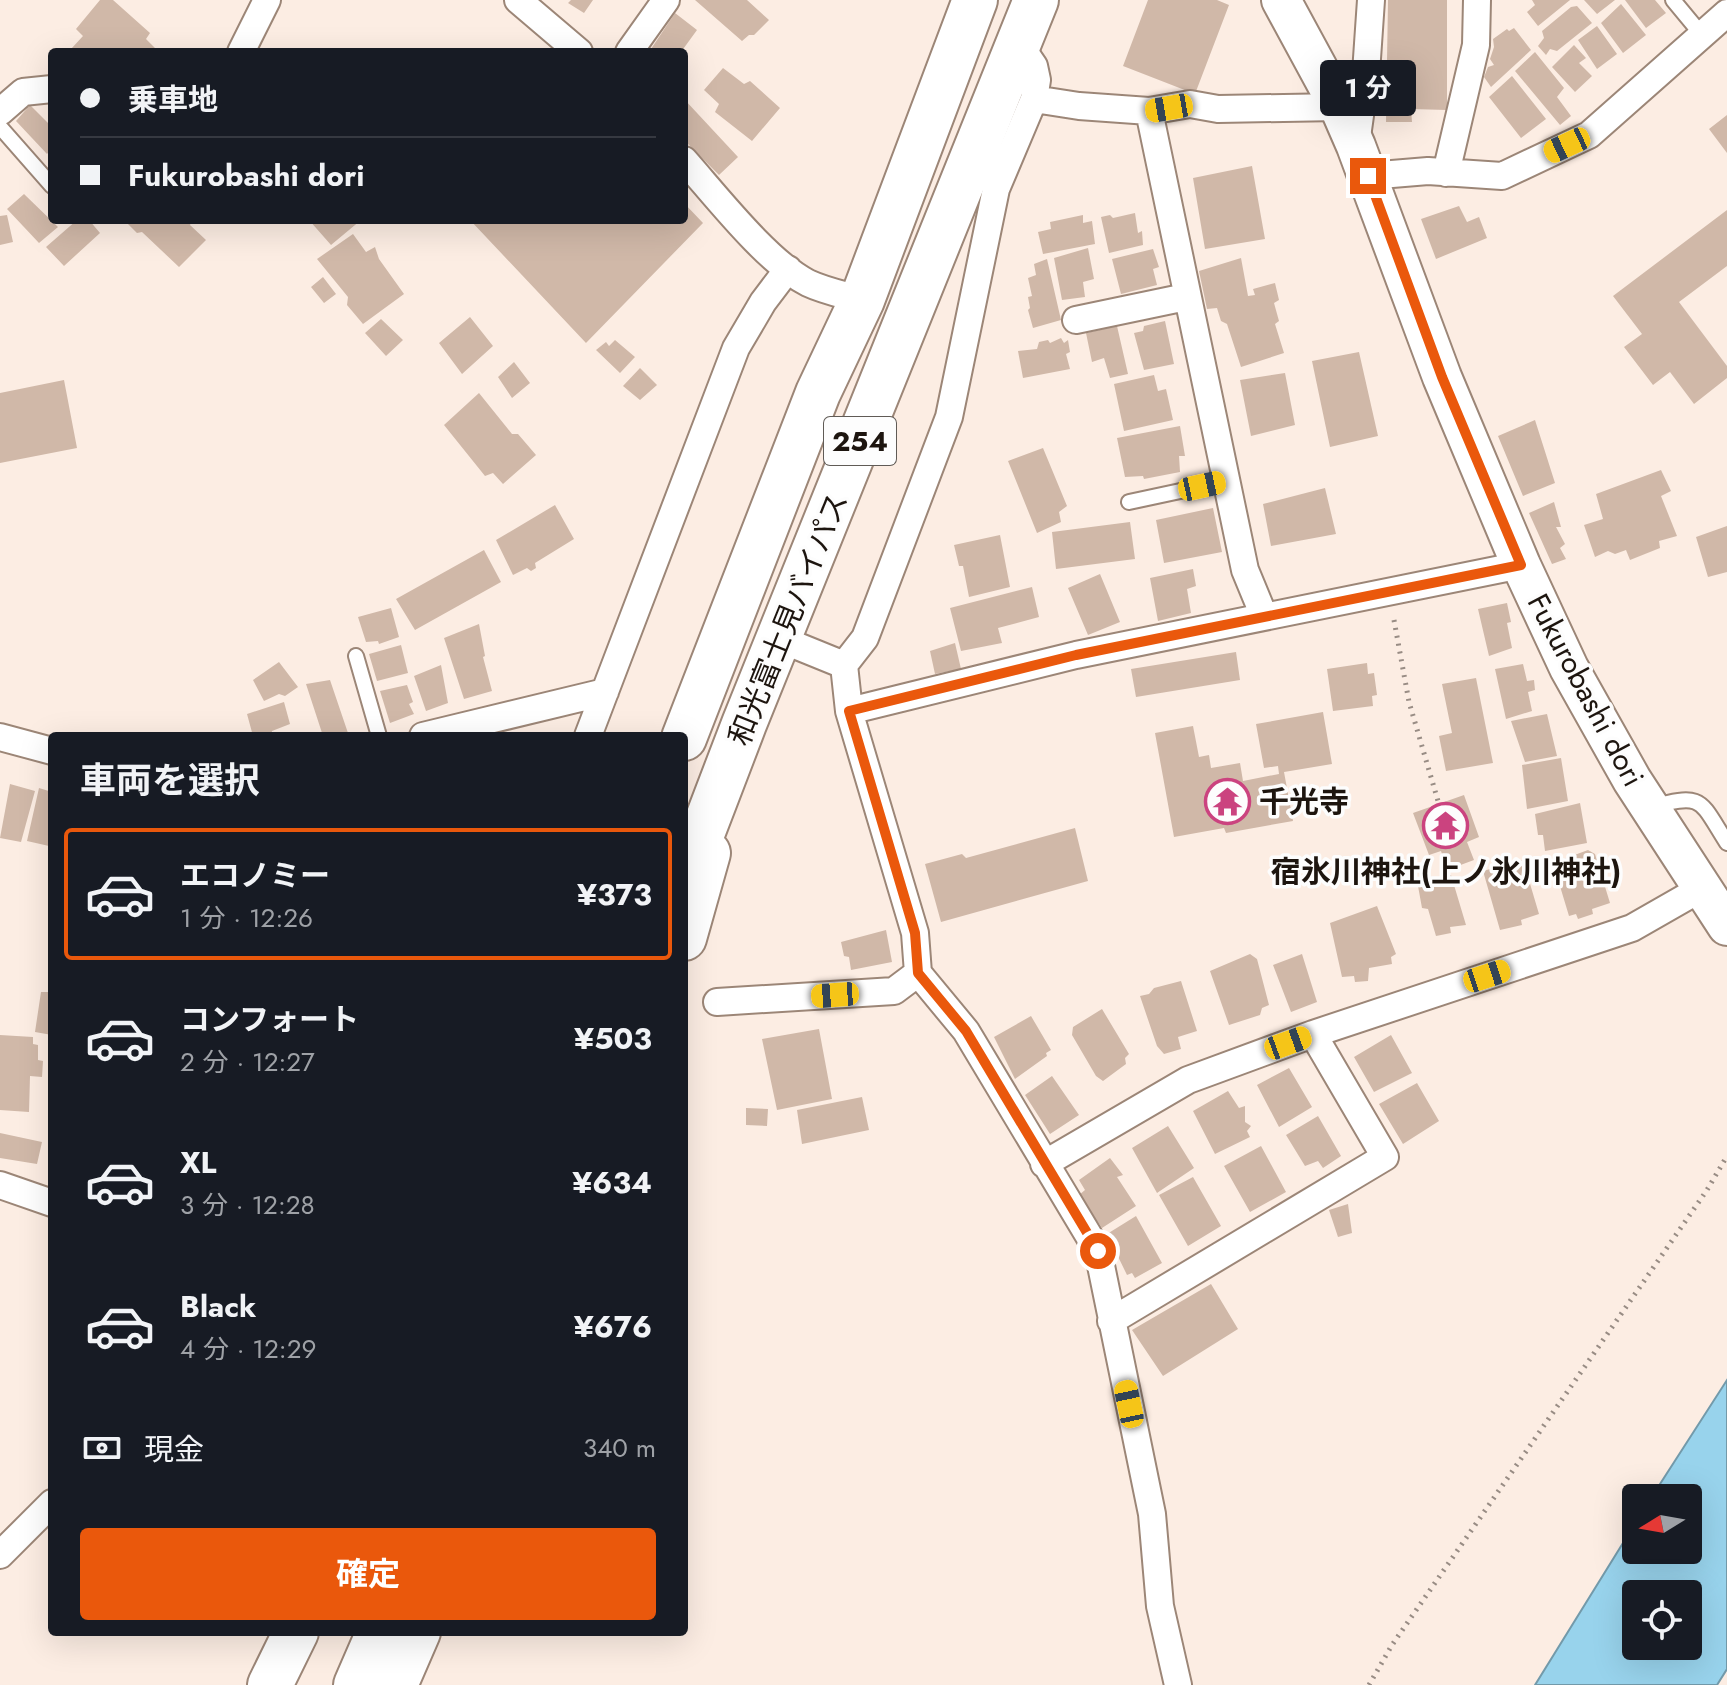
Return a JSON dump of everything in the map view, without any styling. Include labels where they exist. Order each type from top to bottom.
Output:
[{"type":"highway","name":"和光富士見バイパス","points":[[686,732],[818,393],[862,300],[975,0]]},
{"type":"highway","name":"和光富士見バイパス","points":[[688,871],[1036,0]]},
{"type":"highway","points":[[688,924],[744,724]]},
{"type":"highway","points":[[270,1685],[294,1636]]},
{"type":"highway","points":[[301,1685],[321,1636]]},
{"type":"highway","points":[[356,1685],[377,1636]]},
{"type":"highway","points":[[395,1685],[416,1636]]},
{"type":"street","points":[[243,48],[267,0]]},
{"type":"street","points":[[518,0],[574,48]]},
{"type":"street","points":[[632,48],[666,0]]},
{"type":"street","name":"Fukurobashi dori","points":[[1281,0],[1339,107],[1442,377],[1521,565],[1569,668],[1649,807],[1727,926]]},
{"type":"street","points":[[1371,0],[1362,161],[1446,173],[1502,176],[1589,135],[1727,13]]},
{"type":"street","points":[[1446,173],[1476,45],[1477,0]]},
{"type":"street","points":[[1019,44],[1034,66],[1037,80],[1034,99],[996,189],[949,417],[865,638],[844,665],[849,711],[915,933],[918,973],[966,1031],[1098,1251],[1152,1514],[1160,1606],[1178,1685]]},
{"type":"street","points":[[0,112],[23,92],[48,89]]},
{"type":"street","points":[[1034,99],[1149,111],[1190,104],[1218,109],[1339,107]]},
{"type":"street","points":[[1149,111],[1245,570],[1264,616]]},
{"type":"street","points":[[688,164],[753,237],[788,269],[809,283],[862,300]]},
{"type":"street","points":[[590,732],[736,348],[763,302],[788,269]]},
{"type":"street","points":[[1076,320],[1186,297]]},
{"type":"street","points":[[849,711],[1076,655],[1521,565]]},
{"type":"street","points":[[780,639],[844,665]]},
{"type":"street","points":[[440,732],[605,692]]},
{"type":"street","points":[[0,737],[48,750]]},
{"type":"street","points":[[1044,1164],[1188,1080],[1313,1034],[1632,928],[1702,888]]},
{"type":"street","points":[[717,1002],[894,991],[918,973]]},
{"type":"street","points":[[1111,1321],[1385,1157],[1313,1034]]},
{"type":"street","points":[[0,1185],[48,1202]]},
{"type":"street","points":[[0,1555],[48,1507]]},
{"type":"lane","points":[[1673,0],[1702,35]]},
{"type":"lane","points":[[0,127],[48,181]]},
{"type":"lane","points":[[1129,502],[1227,481]]},
{"type":"lane","points":[[356,656],[378,732]]},
{"type":"lane","points":[[1649,807],[1685,798],[1701,804],[1722,827],[1727,843]]},
{"type":"path","points":[[1389,591],[1409,702],[1438,801]]},
{"type":"path","points":[[1369,1685],[1392,1645],[1707,1190],[1727,1156]]},
{"type":"water","points":[[1727,1380],[1727,1669],[1717,1685],[1535,1685],[1622,1545],[1622,1564],[1702,1564],[1702,1484],[1660,1484]]},
{"type":"building","points":[[100,0],[113,0],[150,33],[146,39],[155,48],[72,48],[83,36],[76,29]]},
{"type":"building","points":[[571,0],[593,0],[584,13],[568,3]]},
{"type":"building","points":[[695,0],[747,0],[769,20],[754,35],[742,41]]},
{"type":"building","points":[[1148,0],[1217,0],[1229,5],[1195,94],[1123,66]]},
{"type":"building","points":[[1388,0],[1447,0],[1447,110],[1411,109],[1412,122],[1386,122]]},
{"type":"building","points":[[1532,0],[1570,0],[1538,26],[1527,12],[1535,5]]},
{"type":"building","points":[[1584,0],[1615,0],[1597,14]]},
{"type":"building","points":[[1625,0],[1655,0],[1666,13],[1646,28]]},
{"type":"building","points":[[1621,4],[1646,35],[1623,53],[1601,23]]},
{"type":"building","points":[[1577,6],[1592,23],[1557,51],[1550,49],[1546,55],[1538,46],[1544,38],[1542,31],[1571,7]]},
{"type":"building","points":[[675,13],[697,30],[684,48],[652,48]]},
{"type":"building","points":[[1597,26],[1617,54],[1597,69],[1578,40]]},
{"type":"building","points":[[1514,28],[1531,50],[1491,87],[1484,77],[1488,67],[1494,65],[1490,59],[1493,39]]},
{"type":"building","points":[[1574,45],[1586,58],[1579,63],[1592,76],[1575,92],[1552,67]]},
{"type":"building","points":[[1535,52],[1564,88],[1557,97],[1571,116],[1560,125],[1515,71]]},
{"type":"building","points":[[723,68],[744,84],[750,81],[780,108],[752,141],[715,112],[719,104],[704,90]]},
{"type":"building","points":[[1512,76],[1546,119],[1521,138],[1489,97]]},
{"type":"building","points":[[688,103],[738,157],[719,175],[688,144]]},
{"type":"building","points":[[30,105],[48,123],[47,154],[16,121]]},
{"type":"building","points":[[1727,115],[1727,153],[1709,129]]},
{"type":"building","points":[[1252,166],[1265,239],[1205,249],[1193,178]]},
{"type":"building","points":[[24,194],[48,217],[48,224],[58,227],[39,243],[7,209]]},
{"type":"building","points":[[1459,206],[1467,222],[1479,217],[1487,238],[1436,259],[1421,219]]},
{"type":"building","points":[[688,207],[703,223],[586,343],[474,224],[688,224]]},
{"type":"building","points":[[1727,210],[1727,266],[1679,302],[1727,366],[1727,378],[1694,404],[1670,372],[1653,385],[1624,347],[1642,334],[1613,296]]},
{"type":"building","points":[[1135,213],[1138,233],[1142,231],[1143,245],[1109,253],[1101,217]]},
{"type":"building","points":[[7,215],[13,242],[0,245],[0,216]]},
{"type":"building","points":[[1083,215],[1083,223],[1092,221],[1095,244],[1043,254],[1038,232],[1051,229],[1050,222]]},
{"type":"building","points":[[72,224],[92,224],[100,233],[64,266],[46,247]]},
{"type":"building","points":[[128,224],[190,224],[206,240],[179,267],[142,232],[137,233]]},
{"type":"building","points":[[313,224],[356,224],[331,245]]},
{"type":"building","points":[[353,234],[366,252],[375,247],[379,259],[404,294],[363,324],[347,305],[348,297],[317,259]]},
{"type":"building","points":[[1088,248],[1094,279],[1083,282],[1085,297],[1062,300],[1054,258]]},
{"type":"building","points":[[1153,249],[1159,267],[1153,269],[1157,285],[1121,294],[1112,259]]},
{"type":"building","points":[[1241,258],[1248,296],[1255,295],[1253,289],[1275,283],[1279,300],[1274,303],[1279,321],[1275,324],[1284,353],[1241,367],[1227,324],[1221,321],[1217,308],[1207,309],[1199,271]]},
{"type":"building","points":[[1047,259],[1061,320],[1033,328],[1028,310],[1028,297],[1032,296],[1028,278],[1036,275],[1034,264]]},
{"type":"building","points":[[323,277],[336,294],[324,303],[311,287]]},
{"type":"building","points":[[470,317],[493,346],[462,374],[439,343]]},
{"type":"building","points":[[381,319],[403,340],[386,356],[365,333]]},
{"type":"building","points":[[1165,321],[1174,364],[1144,370],[1134,333],[1143,331],[1144,326]]},
{"type":"building","points":[[1117,326],[1128,374],[1110,378],[1104,358],[1092,362],[1086,333]]},
{"type":"building","points":[[1061,338],[1064,343],[1068,340],[1070,352],[1066,354],[1070,369],[1023,378],[1018,351],[1037,349],[1039,342],[1048,340],[1050,343]]},
{"type":"building","points":[[615,340],[635,357],[620,373],[596,350],[606,342],[609,346]]},
{"type":"building","points":[[1359,352],[1378,436],[1330,447],[1312,361]]},
{"type":"building","points":[[514,362],[530,383],[512,398],[498,377]]},
{"type":"building","points":[[640,368],[657,385],[640,400],[623,386]]},
{"type":"building","points":[[1285,373],[1295,425],[1251,436],[1240,380]]},
{"type":"building","points":[[1154,375],[1158,391],[1166,389],[1173,420],[1124,431],[1114,384]]},
{"type":"building","points":[[64,380],[77,448],[0,463],[0,393]]},
{"type":"building","points":[[479,393],[512,434],[518,434],[536,455],[503,484],[493,473],[485,476],[444,425]]},
{"type":"building","points":[[1535,420],[1555,483],[1523,496],[1498,436]]},
{"type":"building","points":[[1180,426],[1185,456],[1179,456],[1180,472],[1144,479],[1143,476],[1125,477],[1117,438]]},
{"type":"building","points":[[1043,448],[1067,506],[1059,512],[1061,522],[1037,533],[1008,461]]},
{"type":"building","points":[[1661,470],[1671,491],[1661,496],[1677,536],[1659,541],[1660,548],[1630,560],[1626,550],[1615,554],[1608,551],[1595,557],[1584,525],[1603,519],[1596,494]]},
{"type":"building","points":[[1325,488],[1336,534],[1271,546],[1263,504]]},
{"type":"building","points":[[1554,502],[1561,527],[1556,527],[1565,544],[1560,548],[1566,559],[1552,564],[1529,513]]},
{"type":"building","points":[[555,505],[574,539],[535,563],[536,568],[531,571],[527,568],[513,575],[496,540]]},
{"type":"building","points":[[1213,508],[1222,552],[1164,563],[1156,520]]},
{"type":"building","points":[[1130,522],[1135,559],[1056,569],[1052,532]]},
{"type":"building","points":[[1727,526],[1727,572],[1708,577],[1696,537]]},
{"type":"building","points":[[1000,535],[1010,587],[969,597],[963,566],[959,566],[954,545]]},
{"type":"building","points":[[484,550],[501,582],[415,630],[396,599]]},
{"type":"building","points":[[1193,569],[1196,586],[1187,589],[1191,613],[1158,621],[1150,578]]},
{"type":"building","points":[[1100,574],[1120,622],[1088,635],[1068,588]]},
{"type":"building","points":[[1032,587],[1039,617],[998,628],[1002,643],[961,651],[950,608]]},
{"type":"building","points":[[1507,603],[1512,648],[1489,656],[1478,609]]},
{"type":"building","points":[[391,608],[399,637],[379,644],[378,641],[366,642],[358,617]]},
{"type":"building","points":[[479,624],[492,691],[464,699],[444,638]]},
{"type":"building","points":[[955,643],[961,669],[935,674],[930,651]]},
{"type":"building","points":[[401,645],[408,673],[377,681],[369,654]]},
{"type":"building","points":[[1236,652],[1240,680],[1136,697],[1131,669]]},
{"type":"building","points":[[279,662],[298,687],[285,696],[279,694],[264,701],[253,680]]},
{"type":"building","points":[[1367,663],[1368,674],[1374,673],[1377,695],[1372,696],[1373,706],[1333,711],[1327,669]]},
{"type":"building","points":[[1523,664],[1527,681],[1534,680],[1535,690],[1528,692],[1532,711],[1506,719],[1495,669]]},
{"type":"building","points":[[441,665],[448,703],[426,711],[414,676]]},
{"type":"building","points":[[1476,678],[1493,763],[1446,771],[1439,736],[1452,733],[1442,684]]},
{"type":"building","points":[[330,680],[348,732],[322,732],[306,684]]},
{"type":"building","points":[[407,685],[413,702],[409,704],[414,714],[390,723],[380,691]]},
{"type":"building","points":[[284,702],[290,724],[272,732],[252,732],[247,714]]},
{"type":"building","name":"千光寺","points":[[1323,712],[1332,764],[1284,772],[1293,821],[1226,833],[1224,828],[1174,837],[1155,733],[1193,726],[1199,757],[1209,755],[1211,768],[1240,763],[1243,781],[1279,774],[1278,766],[1264,768],[1256,724]]},
{"type":"building","points":[[1547,714],[1557,756],[1525,762],[1511,721]]},
{"type":"building","points":[[1561,758],[1568,801],[1527,809],[1522,765]]},
{"type":"building","points":[[10,784],[35,791],[21,842],[0,838]]},
{"type":"building","points":[[39,788],[48,791],[48,846],[27,841]]},
{"type":"building","name":"宿氷川神社(上ノ氷川神社)","points":[[1464,795],[1479,837],[1467,842],[1474,860],[1447,870],[1441,851],[1429,855],[1413,813]]},
{"type":"building","points":[[1580,803],[1587,843],[1545,851],[1543,835],[1538,835],[1535,814]]},
{"type":"building","points":[[1075,828],[1088,881],[941,922],[925,864],[962,854],[966,858]]},
{"type":"building","points":[[1588,850],[1595,854],[1610,903],[1592,909],[1593,914],[1578,919],[1576,914],[1569,916],[1553,863]]},
{"type":"building","points":[[1523,860],[1539,914],[1521,920],[1522,925],[1500,930],[1483,871]]},
{"type":"building","points":[[1451,875],[1466,925],[1450,927],[1451,933],[1436,936],[1428,909],[1422,908],[1418,886]]},
{"type":"building","points":[[1377,906],[1396,954],[1391,957],[1392,964],[1369,968],[1368,981],[1355,982],[1354,976],[1342,977],[1330,923]]},
{"type":"building","points":[[886,930],[892,962],[851,970],[849,957],[844,956],[841,942]]},
{"type":"building","points":[[1250,954],[1257,959],[1269,1005],[1262,1008],[1260,1015],[1229,1025],[1210,971]]},
{"type":"building","points":[[1302,954],[1317,1002],[1291,1012],[1273,965]]},
{"type":"building","points":[[1181,981],[1197,1031],[1178,1037],[1181,1049],[1164,1054],[1157,1046],[1140,996],[1149,994],[1154,988]]},
{"type":"building","points":[[41,992],[48,992],[48,1034],[35,1032]]},
{"type":"building","points":[[1102,1009],[1129,1054],[1125,1058],[1126,1064],[1103,1081],[1096,1076],[1072,1035],[1073,1027]]},
{"type":"building","points":[[1031,1016],[1051,1050],[1015,1079],[994,1037]]},
{"type":"building","points":[[819,1029],[832,1099],[777,1110],[762,1039]]},
{"type":"building","points":[[0,1035],[33,1037],[33,1044],[38,1045],[38,1060],[43,1061],[42,1077],[30,1076],[29,1112],[0,1110]]},
{"type":"building","points":[[1391,1035],[1412,1073],[1374,1092],[1354,1057]]},
{"type":"building","points":[[1289,1068],[1312,1107],[1279,1127],[1257,1085]]},
{"type":"building","points":[[1052,1076],[1079,1115],[1050,1134],[1025,1095]]},
{"type":"building","points":[[1417,1083],[1439,1121],[1403,1144],[1379,1104]]},
{"type":"building","points":[[1228,1091],[1239,1108],[1245,1106],[1245,1122],[1251,1126],[1247,1131],[1250,1137],[1215,1154],[1193,1111]]},
{"type":"building","points":[[862,1097],[869,1130],[802,1144],[797,1110]]},
{"type":"building","points":[[746,1108],[768,1109],[767,1126],[746,1125]]},
{"type":"building","points":[[1318,1116],[1341,1156],[1323,1168],[1318,1161],[1305,1166],[1286,1135]]},
{"type":"building","points":[[1168,1126],[1194,1168],[1157,1193],[1132,1148]]},
{"type":"building","points":[[0,1133],[42,1142],[37,1164],[0,1158]]},
{"type":"building","points":[[1261,1146],[1286,1192],[1250,1212],[1224,1166]]},
{"type":"building","points":[[1110,1158],[1123,1175],[1117,1177],[1136,1206],[1102,1228],[1079,1195],[1085,1190],[1079,1180]]},
{"type":"building","points":[[1193,1177],[1221,1226],[1188,1246],[1159,1195]]},
{"type":"building","points":[[1348,1204],[1352,1233],[1338,1237],[1329,1210]]},
{"type":"building","points":[[1136,1216],[1162,1263],[1135,1278],[1132,1273],[1127,1275],[1107,1234]]},
{"type":"building","points":[[1211,1284],[1238,1329],[1163,1376],[1132,1330]]},
{"type":"place","name":"千光寺","points":[[1228,801]]},
{"type":"place","name":"宿氷川神社(上ノ氷川神社)","points":[[1446,825]]},
{"type":"route","points":[[1098,1251],[966,1031],[918,973],[915,933],[849,711],[1076,655],[1521,565],[1442,377],[1368,176]]}]
